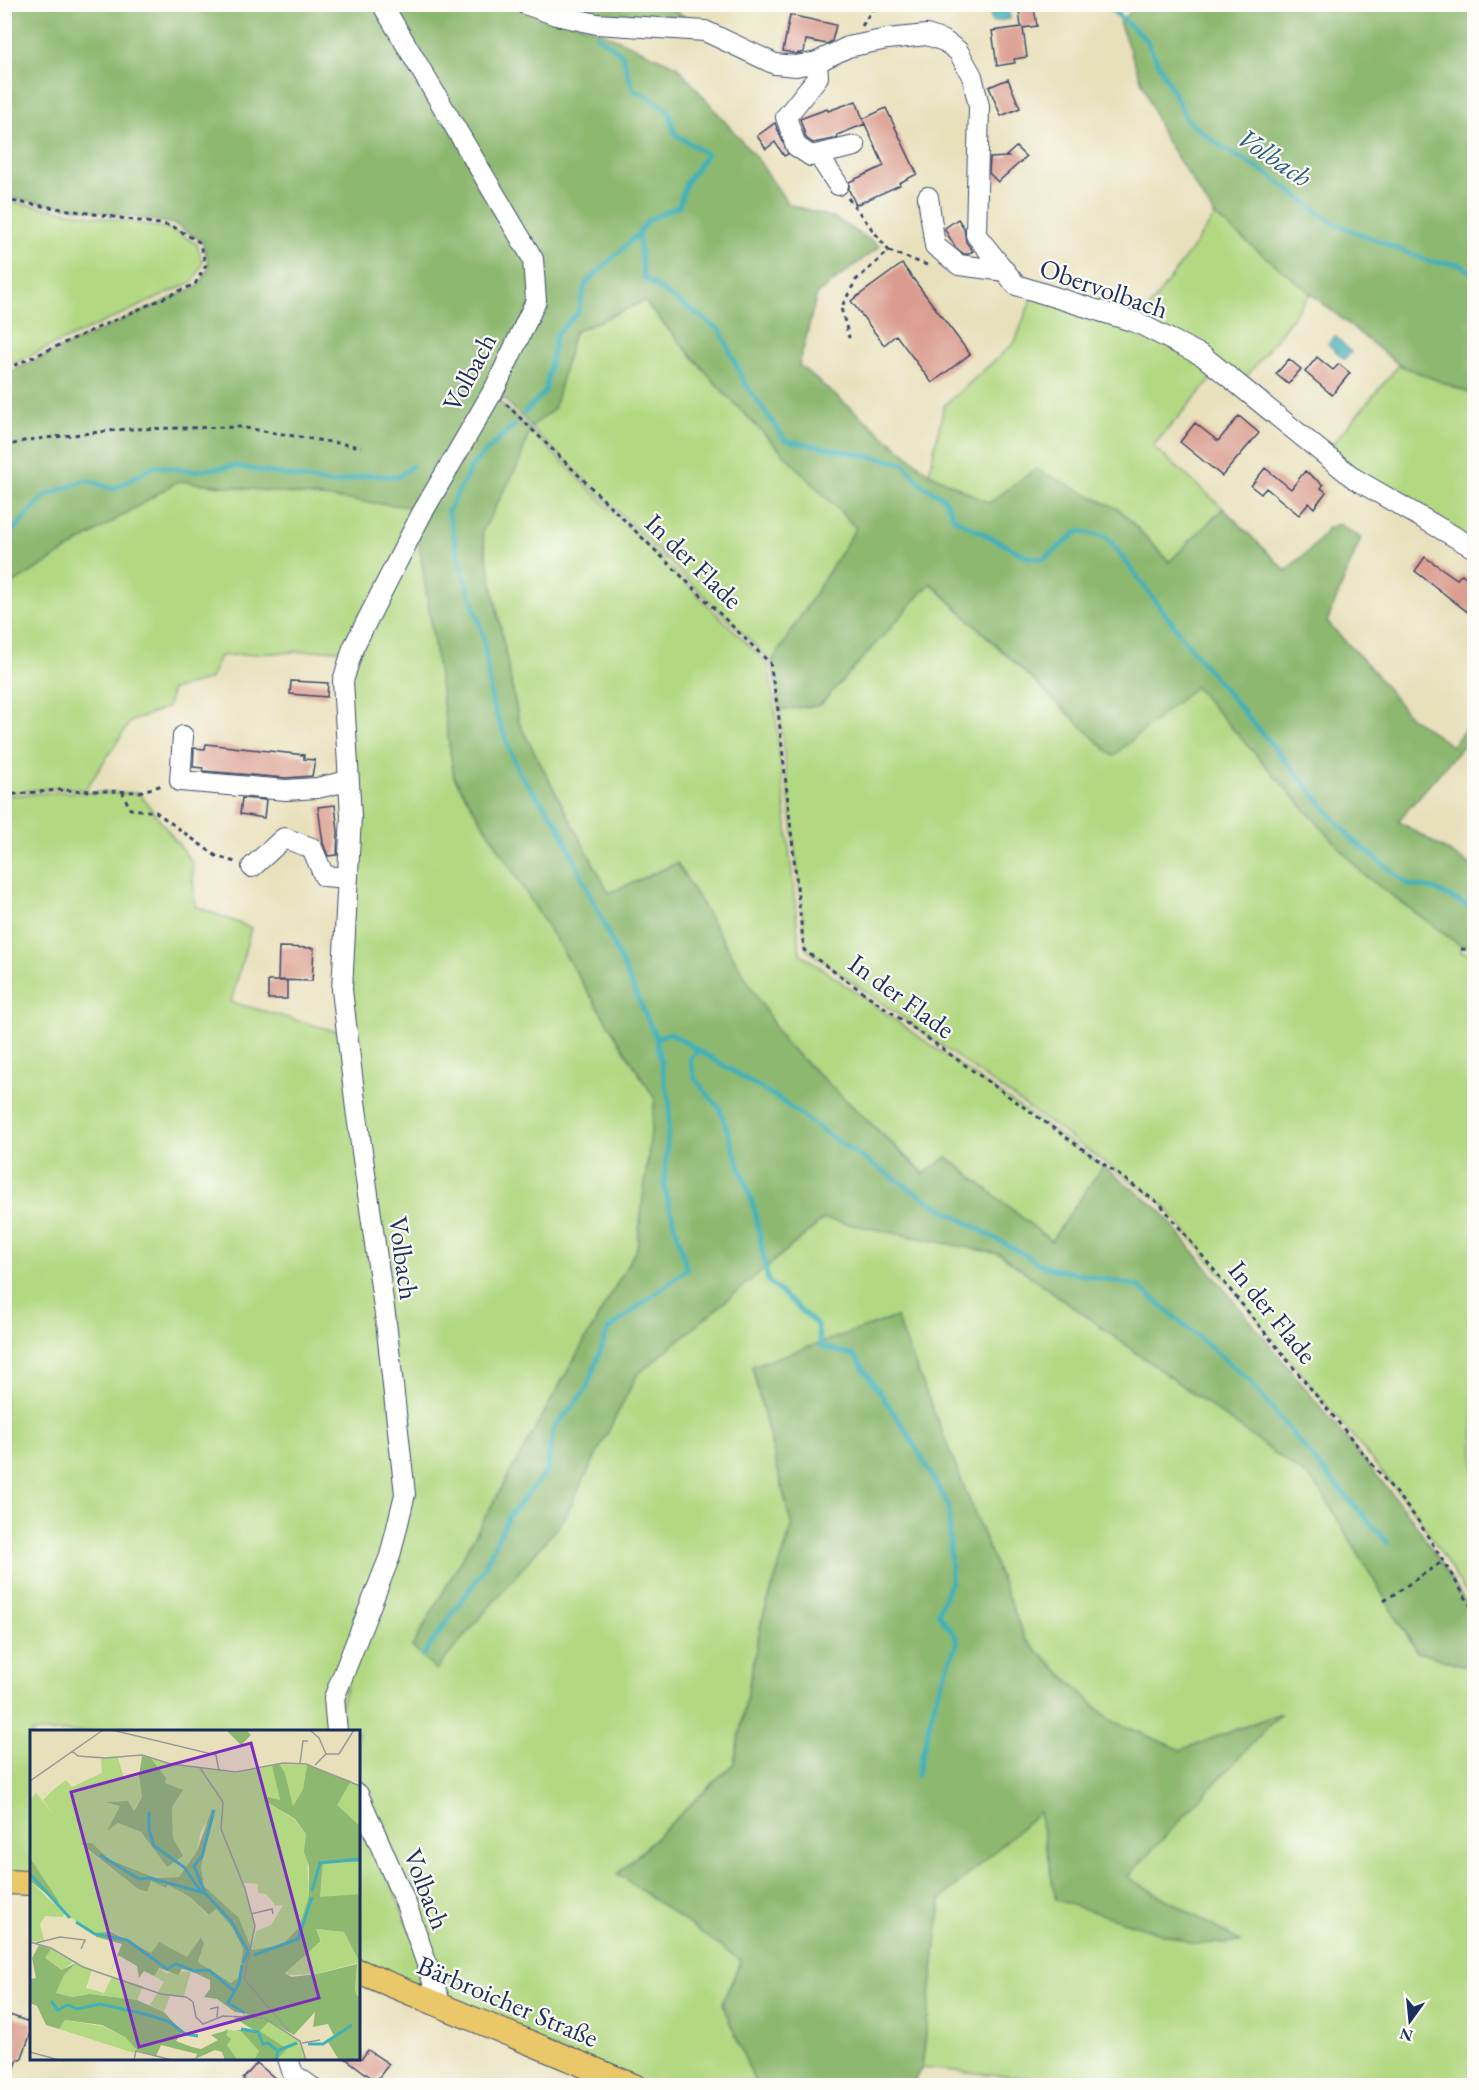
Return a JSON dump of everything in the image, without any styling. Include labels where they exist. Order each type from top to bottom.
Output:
[{"type":"main road","points":[[4,1882],[30,1883]]},
{"type":"main road","name":"Bärbroicher Straße","points":[[360,1972],[634,2085]]},
{"type":"street","name":"Volbach","points":[[337,1730],[334,1698],[390,1556],[405,1494],[386,1322],[342,990],[351,816],[343,681],[353,648],[426,506],[496,386],[536,302],[533,259],[382,4]]},
{"type":"street","name":"Obervolbach","points":[[525,4],[556,15],[597,24],[705,31],[775,64],[796,66],[817,62],[848,47],[886,39],[927,35],[944,41],[958,51],[972,76],[979,106],[976,235],[1016,285],[1138,324],[1203,356],[1355,479],[1474,548]]},
{"type":"street","points":[[817,62],[818,77],[786,117],[796,146],[811,156],[855,146]]},
{"type":"street","points":[[816,155],[838,185]]},
{"type":"street","points":[[928,197],[934,246],[959,265],[1005,271]]},
{"type":"street","points":[[183,736],[180,781],[286,790],[317,788],[348,781]]},
{"type":"street","points":[[252,867],[284,838],[312,848],[324,876],[348,878]]},
{"type":"street","name":"Volbach","points":[[360,1799],[406,1904],[441,2005]]},
{"type":"street","points":[[289,2060],[293,2074],[310,2085]]},
{"type":"path","points":[[838,185],[889,251],[934,267]]},
{"type":"path","points":[[4,200],[172,226],[199,242],[206,265],[195,284],[4,370]]},
{"type":"path","points":[[848,335],[849,337],[841,308],[856,280],[889,251]]},
{"type":"path","name":"In der Flade","points":[[496,386],[502,400],[770,663],[778,710],[804,950],[1161,1205],[1417,1519],[1474,1611]]},
{"type":"path","points":[[4,447],[27,440],[126,429],[239,427],[362,447]]},
{"type":"path","points":[[4,795],[60,790],[138,792],[180,781]]},
{"type":"path","points":[[122,791],[130,809],[156,812],[216,856],[252,867]]},
{"type":"path","points":[[1461,949],[1474,950]]},
{"type":"path","points":[[1384,1601],[1443,1561]]},
{"type":"green space","points":[[5,5],[379,5],[530,260],[533,301],[420,508],[178,481],[12,584],[5,596],[5,374],[200,285],[209,266],[202,241],[174,224],[5,197]]},
{"type":"green space","points":[[387,5],[515,5],[594,29],[677,66],[758,160],[788,204],[834,218],[880,246],[817,294],[799,365],[929,473],[989,503],[1036,469],[1120,510],[1169,562],[1223,508],[1286,571],[1314,546],[1328,528],[1339,524],[1361,538],[1327,622],[1369,666],[1409,716],[1452,746],[1474,718],[1474,733],[1398,821],[1474,867],[1474,948],[1461,946],[1364,875],[1195,687],[1113,756],[931,583],[820,705],[779,710],[772,662],[856,528],[724,393],[644,301],[574,332],[554,409],[531,427],[503,398],[498,385],[539,302],[536,258]]},
{"type":"green space","points":[[534,5],[664,5],[696,23],[597,21]]},
{"type":"green space","points":[[1139,5],[1474,5],[1474,395],[1399,365],[1215,216],[1162,134],[1119,22]]},
{"type":"green space","points":[[5,201],[171,229],[197,244],[203,264],[193,282],[5,367]]},
{"type":"green space","points":[[1215,216],[1311,293],[1242,383],[1139,322]]},
{"type":"green space","points":[[1033,294],[1136,326],[1216,374],[1153,446],[1223,508],[1170,562],[1120,510],[989,503],[929,473],[944,406],[1015,342]]},
{"type":"green space","points":[[644,301],[724,393],[857,528],[772,662],[531,427],[554,409],[573,332]]},
{"type":"green space","points":[[1399,365],[1474,395],[1474,544],[1325,453]]},
{"type":"green space","points":[[495,389],[499,401],[530,430],[519,463],[482,532],[519,723],[609,893],[677,863],[784,1042],[924,1174],[947,1157],[1051,1241],[1103,1166],[1159,1209],[1413,1520],[1474,1615],[1474,1668],[1417,1652],[1316,1483],[1000,1254],[824,1219],[637,1375],[563,1520],[436,1670],[412,1647],[637,1248],[655,1099],[454,777],[417,529]]},
{"type":"green space","points":[[530,430],[768,664],[775,710],[800,953],[1103,1166],[1051,1241],[947,1157],[925,1174],[784,1042],[677,863],[609,894],[519,723],[482,532],[519,463]]},
{"type":"green space","points":[[178,481],[420,508],[349,649],[220,656],[210,679],[171,690],[168,707],[130,722],[86,789],[59,788],[5,793],[4,596],[12,584]]},
{"type":"green space","points":[[417,529],[454,777],[655,1099],[637,1248],[412,1647],[563,1520],[637,1375],[824,1219],[1000,1254],[1316,1483],[1417,1652],[1474,1668],[1474,2085],[1050,2086],[1046,2079],[922,2068],[941,1899],[1039,1811],[1056,1900],[1239,1941],[1127,1877],[1279,1714],[1181,1750],[1110,1720],[1025,1639],[896,1318],[752,1367],[792,1527],[761,1623],[734,1763],[618,1874],[741,1961],[722,2003],[756,2085],[639,2085],[448,2003],[360,1785],[360,1730],[342,1730],[338,1697],[409,1492],[347,992],[347,681]]},
{"type":"green space","points":[[930,583],[1113,756],[1195,686],[1364,875],[1461,946],[1461,952],[1474,954],[1474,1606],[1419,1518],[1163,1204],[806,949],[779,710],[820,705]]},
{"type":"green space","points":[[61,792],[139,793],[192,862],[195,906],[251,928],[231,1002],[346,1034],[401,1494],[334,1730],[30,1730],[30,1877],[5,1876],[4,1625],[9,1621],[4,1615],[5,796]]},
{"type":"green space","points":[[896,1317],[1025,1639],[1110,1720],[1181,1750],[1281,1713],[1127,1877],[1241,1942],[1195,1944],[1056,1900],[1039,1812],[941,1899],[922,2068],[911,2085],[756,2085],[722,2003],[741,1961],[618,1874],[734,1763],[761,1623],[792,1527],[752,1366]]},
{"type":"green space","points":[[360,1810],[440,2001],[360,1966]]},
{"type":"water","points":[[1009,9],[1010,19],[992,22],[990,12]]},
{"type":"water","points":[[1335,336],[1351,352],[1344,359],[1328,344]]},
{"type":"building","points":[[1034,8],[1037,26],[1023,28],[1027,57],[1014,59],[1015,63],[997,66],[992,31],[1021,27],[1019,10]]},
{"type":"building","points":[[790,15],[836,25],[832,41],[827,44],[806,40],[804,52],[796,54],[783,51]]},
{"type":"building","points":[[1008,79],[1020,108],[1001,116],[989,87]]},
{"type":"building","points":[[856,101],[863,119],[886,108],[917,174],[899,183],[900,185],[856,205],[849,190],[849,182],[884,166],[865,124],[837,135],[838,138],[813,143],[806,138],[800,119]]},
{"type":"building","points":[[775,123],[788,154],[784,156],[775,142],[766,149],[757,136]]},
{"type":"building","points":[[1016,147],[1026,157],[998,182],[989,173],[990,158],[1008,157],[1006,156]]},
{"type":"building","points":[[958,219],[964,228],[966,242],[973,251],[968,254],[956,248],[945,230]]},
{"type":"building","points":[[902,264],[970,354],[932,383],[896,335],[884,345],[851,301]]},
{"type":"building","points":[[1317,357],[1333,370],[1339,364],[1350,373],[1332,395],[1305,372]]},
{"type":"building","points":[[1289,359],[1301,369],[1288,384],[1276,374]]},
{"type":"building","points":[[1239,416],[1259,433],[1222,476],[1180,442],[1195,423],[1218,441]]},
{"type":"building","points":[[1265,468],[1291,489],[1305,471],[1323,485],[1321,488],[1326,492],[1314,508],[1309,503],[1299,515],[1266,488],[1261,494],[1251,486]]},
{"type":"building","points":[[1425,557],[1457,579],[1462,574],[1474,583],[1474,617],[1415,571]]},
{"type":"building","points":[[291,681],[328,683],[327,697],[290,694]]},
{"type":"building","points":[[206,744],[304,755],[304,759],[315,760],[312,776],[286,778],[203,771],[203,768],[193,767],[194,748],[205,749]]},
{"type":"building","points":[[242,798],[266,800],[264,818],[240,814]]},
{"type":"building","points":[[335,805],[338,832],[337,855],[328,856],[323,843],[318,807]]},
{"type":"building","points":[[279,947],[314,948],[312,981],[278,980]]},
{"type":"building","points":[[268,981],[287,981],[287,999],[268,999]]},
{"type":"building","points":[[4,2013],[30,2022],[30,2035],[21,2060],[18,2059],[9,2085],[4,2085]]},
{"type":"building","points":[[368,2050],[389,2064],[376,2081],[348,2060],[362,2058]]},
{"type":"building","points":[[257,2063],[283,2085],[251,2085],[243,2079]]},
{"type":"waterway","name":"Volbach","points":[[1105,4],[1146,39],[1188,121],[1223,148],[1268,174],[1333,223],[1431,262],[1460,264],[1474,275]]},
{"type":"waterway","points":[[524,413],[545,392],[556,335],[578,312],[586,283],[638,234],[648,220],[679,206],[686,183],[707,154],[675,134],[668,110],[633,90],[622,54],[597,36]]},
{"type":"waterway","points":[[638,234],[644,278],[720,330],[744,382],[785,440],[904,463],[921,484],[944,498],[955,519],[1028,557],[1044,559],[1079,531],[1107,537],[1204,665],[1352,839],[1409,885],[1434,889],[1474,909]]},
{"type":"waterway","points":[[424,1654],[483,1570],[508,1517],[547,1471],[553,1429],[586,1390],[608,1330],[687,1269],[664,1187],[670,1105],[656,1038],[557,822],[519,773],[492,703],[483,634],[461,566],[448,511],[473,464],[514,425]]},
{"type":"waterway","points":[[4,540],[45,496],[86,480],[114,489],[154,466],[195,471],[235,466],[333,484],[366,475],[398,477],[412,466]]},
{"type":"waterway","points":[[656,1038],[670,1033],[779,1099],[831,1137],[934,1204],[1048,1268],[1138,1286],[1248,1379],[1320,1467],[1388,1543]]},
{"type":"waterway","points":[[698,1050],[690,1059],[695,1079],[720,1109],[754,1207],[768,1281],[817,1325],[821,1346],[855,1356],[908,1434],[949,1506],[951,1581],[938,1613],[958,1640],[936,1697],[917,1775]]}]
